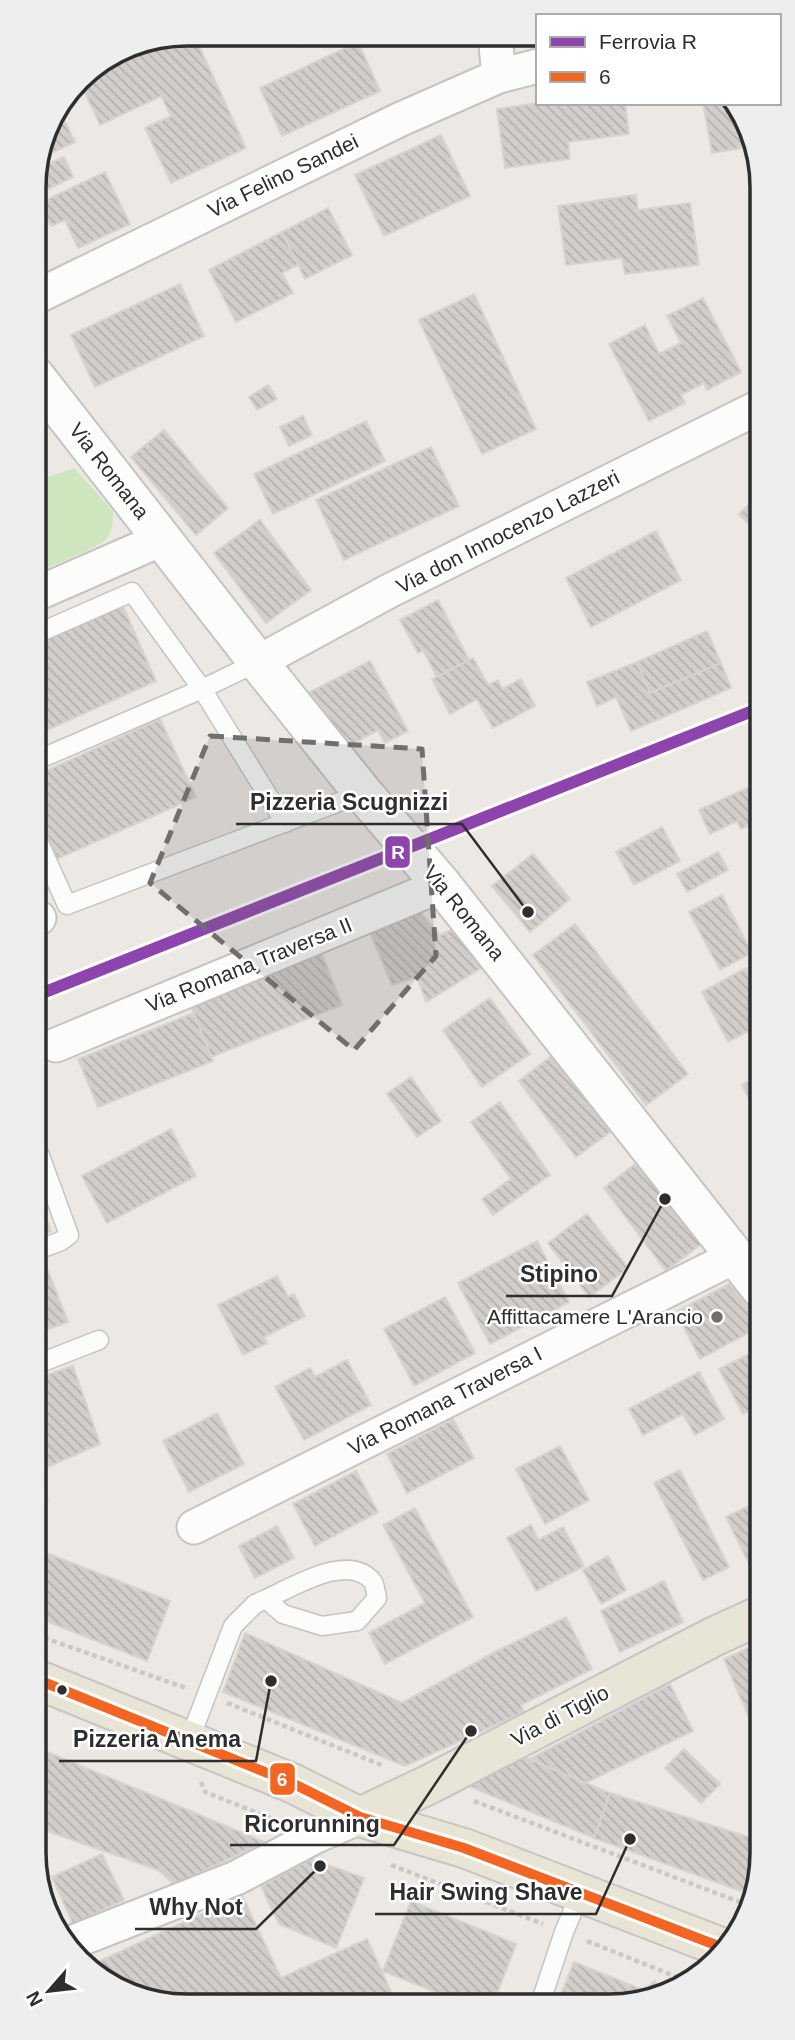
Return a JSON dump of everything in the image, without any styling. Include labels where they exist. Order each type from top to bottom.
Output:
[{"type":"main road","name":"Via Romana","points":[[46,390],[258,662],[442,886],[749,1275]]},
{"type":"main road","name":"Via di Tiglio","points":[[360,1817],[430,1784],[749,1620]]},
{"type":"main road","points":[[46,1683],[292,1783],[360,1817],[464,1848],[715,1945]]},
{"type":"street","points":[[496,46],[499,76]]},
{"type":"street","name":"Via Felino Sandei","points":[[46,292],[401,119],[499,76],[536,67]]},
{"type":"street","name":"Via don Innocenzo Lazzeri","points":[[258,662],[400,586],[750,412]]},
{"type":"street","points":[[46,591],[162,539]]},
{"type":"street","name":"Via Romana Traversa II","points":[[46,1049],[442,886]]},
{"type":"street","name":"Via Romana Traversa I","points":[[194,1527],[734,1257]]},
{"type":"street","points":[[76,1941],[236,1878],[316,1836],[360,1817]]},
{"type":"lane","points":[[46,630],[132,592],[202,689],[285,822]]},
{"type":"lane","points":[[46,756],[258,662]]},
{"type":"lane","points":[[46,858],[67,905],[363,793]]},
{"type":"lane","points":[[46,1172],[69,1235],[46,1247]]},
{"type":"lane","points":[[46,1361],[99,1340]]},
{"type":"lane","points":[[189,1741],[233,1626],[255,1604],[266,1599],[334,1569],[357,1570],[373,1582],[377,1598],[357,1621],[322,1626],[283,1614],[266,1599]]},
{"type":"lane","points":[[543,1994],[581,1892]]},
{"type":"highlighted area","points":[[210,736],[422,749],[436,956],[354,1050],[150,883]]},
{"type":"green space","points":[[74,468],[113,511],[113,522],[107,538],[102,542],[46,568],[46,478]]},
{"type":"building","points":[[199,46],[246,148],[171,183],[145,128],[171,116],[161,96],[100,125],[84,90],[112,68],[151,50]]},
{"type":"building","points":[[349,46],[360,46],[380,91],[282,136],[260,88]]},
{"type":"building","points":[[536,103],[625,105],[629,134],[568,142],[570,159],[505,168],[497,109]]},
{"type":"building","points":[[703,105],[723,105],[739,132],[744,148],[712,153]]},
{"type":"building","points":[[65,122],[75,142],[54,152],[52,145],[60,124]]},
{"type":"building","points":[[441,135],[470,196],[384,236],[355,175]]},
{"type":"building","points":[[64,157],[73,177],[46,190],[48,164]]},
{"type":"building","points":[[105,172],[130,224],[78,248],[65,220],[51,226],[46,216],[46,200]]},
{"type":"building","points":[[636,195],[638,210],[690,203],[699,265],[625,274],[622,258],[566,265],[558,206]]},
{"type":"building","points":[[328,208],[352,255],[305,279],[282,232]]},
{"type":"building","points":[[282,232],[298,265],[282,273],[293,293],[236,322],[209,270]]},
{"type":"building","points":[[180,284],[204,336],[95,387],[71,335]]},
{"type":"building","points":[[474,294],[536,429],[482,454],[419,320]]},
{"type":"building","points":[[703,298],[741,372],[707,390],[704,383],[681,395],[685,403],[649,421],[609,344],[645,325],[659,354],[681,343],[667,316]]},
{"type":"building","points":[[268,385],[277,399],[257,410],[249,397]]},
{"type":"building","points":[[303,416],[312,435],[289,446],[280,427]]},
{"type":"building","points":[[366,421],[385,461],[273,514],[254,474]]},
{"type":"building","points":[[164,430],[228,508],[196,535],[131,457]]},
{"type":"building","points":[[431,447],[459,506],[344,560],[316,500]]},
{"type":"building","points":[[750,504],[750,525],[739,514]]},
{"type":"building","points":[[260,520],[311,590],[266,623],[214,553]]},
{"type":"building","points":[[656,531],[681,580],[591,627],[566,578]]},
{"type":"building","points":[[438,600],[469,660],[437,677],[423,650],[418,653],[400,620]]},
{"type":"building","points":[[121,602],[156,681],[46,731],[46,636]]},
{"type":"building","points":[[707,631],[721,663],[650,693],[637,662]]},
{"type":"building","points":[[473,658],[488,685],[498,680],[502,689],[521,679],[535,706],[493,728],[477,699],[450,714],[432,679]]},
{"type":"building","points":[[370,661],[408,731],[385,743],[378,730],[349,746],[310,692]]},
{"type":"building","points":[[637,662],[650,693],[721,663],[731,688],[631,731],[616,697],[597,706],[587,682]]},
{"type":"building","points":[[160,719],[196,797],[57,859],[46,834],[46,771]]},
{"type":"building","points":[[750,787],[750,825],[741,829],[737,821],[710,834],[699,810]]},
{"type":"building","points":[[662,827],[680,861],[634,885],[616,852]]},
{"type":"building","points":[[718,852],[728,870],[687,892],[677,874]]},
{"type":"building","points":[[533,854],[570,899],[530,932],[492,886]]},
{"type":"building","points":[[722,895],[750,948],[750,954],[720,970],[689,912]]},
{"type":"building","points":[[419,911],[440,935],[455,928],[483,967],[426,1002],[417,977],[392,985],[370,933]]},
{"type":"building","points":[[575,924],[688,1074],[646,1105],[533,955]]},
{"type":"building","points":[[321,952],[342,1005],[211,1057],[190,1003]]},
{"type":"building","points":[[746,968],[750,975],[749,1031],[728,1042],[702,992]]},
{"type":"building","points":[[490,998],[530,1054],[482,1087],[443,1030]]},
{"type":"building","points":[[194,1013],[213,1061],[98,1107],[78,1059]]},
{"type":"building","points":[[557,1052],[614,1129],[576,1157],[519,1081]]},
{"type":"building","points":[[411,1077],[441,1121],[417,1137],[387,1094]]},
{"type":"building","points":[[749,1081],[749,1099],[742,1085]]},
{"type":"building","points":[[500,1102],[550,1175],[493,1215],[482,1199],[511,1179],[471,1122]]},
{"type":"building","points":[[171,1129],[196,1176],[107,1223],[82,1176]]},
{"type":"building","points":[[643,1158],[705,1241],[666,1271],[604,1188]]},
{"type":"building","points":[[587,1214],[628,1268],[589,1297],[548,1243]]},
{"type":"building","points":[[46,1218],[51,1231],[46,1233]]},
{"type":"building","points":[[537,1241],[569,1302],[490,1344],[458,1283]]},
{"type":"building","points":[[46,1266],[68,1322],[46,1330]]},
{"type":"building","points":[[277,1276],[288,1297],[294,1294],[305,1316],[264,1337],[267,1343],[243,1355],[218,1305]]},
{"type":"building","name":"Affittacamere L'Arancio","points":[[729,1284],[749,1309],[749,1332],[700,1359],[676,1312]]},
{"type":"building","points":[[445,1297],[475,1353],[414,1386],[384,1329]]},
{"type":"building","points":[[749,1354],[749,1411],[743,1414],[719,1369]]},
{"type":"building","points":[[347,1360],[371,1405],[304,1440],[275,1387],[310,1368],[315,1377]]},
{"type":"building","points":[[73,1366],[100,1444],[46,1468],[46,1375]]},
{"type":"building","points":[[699,1372],[724,1419],[695,1435],[683,1414],[643,1435],[629,1409]]},
{"type":"building","points":[[217,1413],[244,1464],[189,1492],[163,1441]]},
{"type":"building","points":[[453,1419],[474,1458],[407,1493],[387,1454]]},
{"type":"building","points":[[560,1446],[589,1500],[545,1524],[516,1469]]},
{"type":"building","points":[[680,1470],[729,1567],[703,1580],[654,1483]]},
{"type":"building","points":[[356,1471],[378,1512],[315,1546],[293,1504]]},
{"type":"building","points":[[749,1506],[749,1564],[726,1517]]},
{"type":"building","points":[[415,1508],[473,1617],[385,1664],[369,1633],[425,1603],[383,1525]]},
{"type":"building","points":[[531,1525],[538,1540],[563,1527],[584,1566],[536,1591],[507,1538]]},
{"type":"building","points":[[277,1526],[294,1558],[255,1578],[239,1546]]},
{"type":"building","points":[[46,1553],[170,1601],[147,1661],[46,1621]]},
{"type":"building","points":[[608,1556],[626,1590],[601,1604],[583,1570]]},
{"type":"building","points":[[664,1581],[683,1622],[620,1652],[601,1611]]},
{"type":"building","points":[[566,1617],[592,1669],[521,1705],[524,1712],[405,1766],[223,1692],[245,1633],[402,1703]]},
{"type":"building","points":[[749,1647],[749,1718],[724,1659]]},
{"type":"building","points":[[670,1684],[693,1731],[585,1783],[530,1759]]},
{"type":"building","points":[[684,1749],[720,1784],[701,1803],[665,1768]]},
{"type":"building","points":[[46,1751],[264,1842],[175,1885],[158,1870],[46,1831]]},
{"type":"building","points":[[521,1756],[610,1793],[594,1838],[466,1785]]},
{"type":"building","points":[[610,1793],[749,1837],[749,1863],[744,1892],[594,1838]]},
{"type":"building","points":[[102,1854],[124,1900],[73,1924],[52,1877]]},
{"type":"building","points":[[311,1859],[364,1878],[336,1948],[279,1924],[261,1886]]},
{"type":"building","points":[[242,1895],[281,1978],[367,1939],[392,1994],[168,1993],[124,1980],[98,1962]]},
{"type":"building","points":[[411,1901],[516,1944],[497,1994],[440,1994],[383,1971]]},
{"type":"building","points":[[574,1962],[643,1990],[609,1994],[561,1994]]},
{"type":"building","points":[[655,1981],[657,1986],[643,1990]]},
{"type":"rail line","name":"R","points":[[46,992],[750,712]]},
{"type":"transit line","name":"6","points":[[46,1683],[292,1783],[360,1817],[464,1848],[715,1945]]},
{"type":"place","name":"Pizzeria Scugnizzi","points":[[528,912]]},
{"type":"place","name":"Stipino","points":[[665,1199]]},
{"type":"place","name":"Affittacamere L'Arancio","points":[[717,1317]]},
{"type":"place","name":"Pizzeria Anema","points":[[271,1681]]},
{"type":"place","name":"Ricorunning","points":[[471,1731]]},
{"type":"place","name":"Hair Swing Shave","points":[[630,1839]]},
{"type":"place","name":"Why Not","points":[[320,1866]]}]
